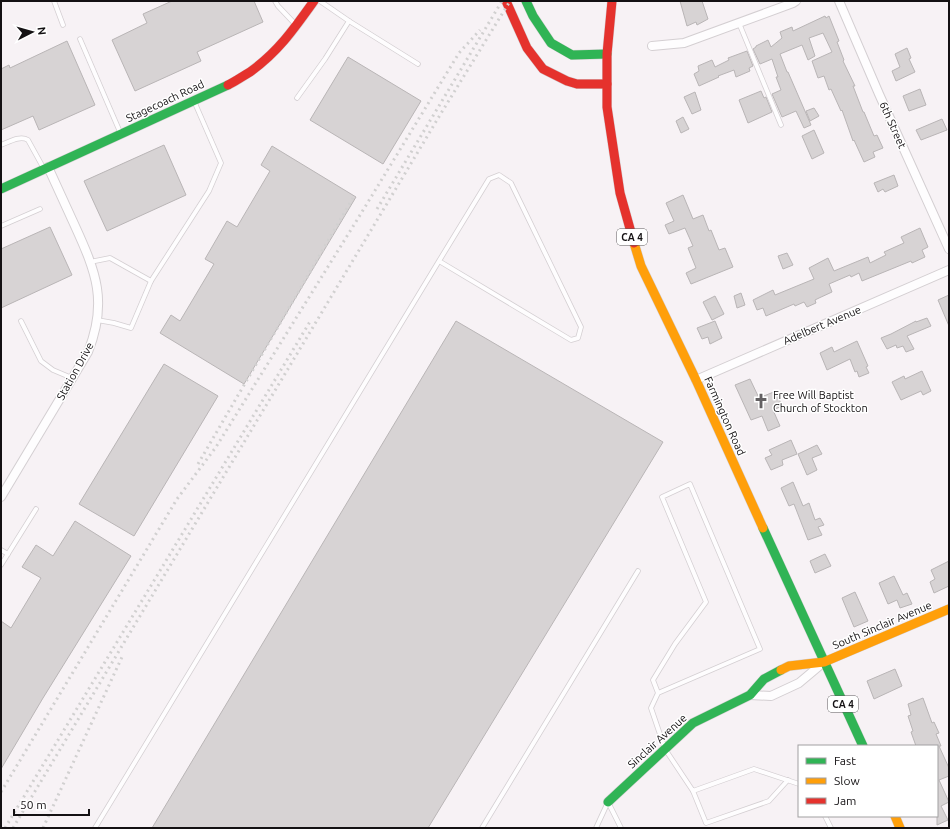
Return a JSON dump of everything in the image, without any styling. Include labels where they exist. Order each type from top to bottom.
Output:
[{"type":"main road","name":"Stagecoach Road","points":[[1,189],[232,83],[249,72],[274,52],[289,36],[314,1]]},
{"type":"main road","points":[[506,1],[527,48],[543,69],[567,81],[577,84],[607,84]]},
{"type":"main road","points":[[526,1],[533,16],[551,43],[572,55],[607,54]]},
{"type":"main road","name":"CA 4","points":[[607,54],[612,1]]},
{"type":"main road","name":"Farmington Road","points":[[607,54],[608,106],[620,193],[640,266],[696,380],[863,745]]},
{"type":"main road","name":"South Sinclair Avenue","points":[[824,662],[949,609]]},
{"type":"main road","name":"Sinclair Avenue","points":[[608,802],[693,723],[750,695],[764,679],[789,666],[824,662]]},
{"type":"main road","points":[[895,817],[900,828]]},
{"type":"street","points":[[652,46],[684,43],[796,1]]},
{"type":"street","name":"6th Street","points":[[839,1],[949,249]]},
{"type":"street","name":"Station Drive","points":[[1,497],[88,352],[97,320],[98,292],[87,253],[46,168]]},
{"type":"street","name":"Adelbert Avenue","points":[[696,380],[949,270]]},
{"type":"street","name":"Sinclair Avenue","points":[[750,695],[771,696],[799,683],[824,662]]},
{"type":"lane","points":[[54,1],[63,25]]},
{"type":"lane","points":[[276,1],[278,6],[297,25]]},
{"type":"lane","points":[[320,1],[418,64]]},
{"type":"lane","points":[[297,98],[325,59],[349,21]]},
{"type":"lane","points":[[739,23],[781,124]]},
{"type":"lane","points":[[80,39],[120,134]]},
{"type":"lane","points":[[97,320],[131,328],[151,281],[209,191],[221,163],[194,101]]},
{"type":"lane","points":[[1,145],[17,139],[24,138],[28,140],[46,168]]},
{"type":"lane","points":[[95,828],[439,261],[489,179],[499,175],[511,183],[581,326],[578,338],[571,340],[439,261]]},
{"type":"lane","points":[[1,226],[40,209]]},
{"type":"lane","points":[[90,262],[110,258],[151,281]]},
{"type":"lane","points":[[21,321],[41,361],[53,370],[72,378]]},
{"type":"lane","points":[[658,693],[653,680],[675,644],[706,602],[662,497],[690,484],[760,649],[658,693],[651,708],[665,749],[693,791],[706,823],[769,801],[788,780]]},
{"type":"lane","points":[[1,565],[36,509]]},
{"type":"lane","points":[[1,550],[8,554]]},
{"type":"lane","points":[[482,828],[638,571]]},
{"type":"lane","points":[[693,791],[754,769],[798,784]]},
{"type":"lane","points":[[596,828],[608,802]]},
{"type":"lane","points":[[608,802],[621,828]]},
{"type":"lane","points":[[826,817],[831,828]]},
{"type":"building","points":[[172,1],[254,1],[263,22],[197,52],[201,61],[135,91],[112,40],[147,23],[143,14]]},
{"type":"building","points":[[680,1],[702,1],[708,19],[697,25],[696,22],[687,26]]},
{"type":"building","points":[[825,16],[826,18],[829,16],[839,41],[837,42],[844,60],[843,61],[855,86],[853,86],[863,112],[874,136],[877,135],[883,148],[873,152],[875,157],[864,162],[854,140],[853,141],[842,110],[841,111],[831,89],[829,90],[824,76],[818,78],[812,61],[832,52],[823,33],[809,38],[815,56],[808,60],[802,45],[780,54],[811,125],[804,128],[796,111],[782,117],[772,94],[781,90],[772,59],[760,64],[753,49],[768,40],[771,47],[782,38],[780,32],[792,27],[793,31]]},
{"type":"building","points":[[67,41],[95,105],[39,130],[33,116],[1,130],[1,69],[9,65],[10,68]]},
{"type":"building","points":[[907,48],[911,58],[909,59],[915,72],[896,81],[892,71],[900,67],[895,54]]},
{"type":"building","points":[[747,51],[753,66],[749,68],[750,71],[736,77],[734,70],[699,86],[694,74],[699,71],[698,66],[712,60],[715,67],[729,60],[728,58]]},
{"type":"building","points":[[348,57],[421,101],[383,164],[310,120]]},
{"type":"building","points":[[920,89],[926,105],[909,111],[903,96]]},
{"type":"building","points":[[761,91],[764,98],[766,97],[772,112],[748,123],[739,100]]},
{"type":"building","points":[[695,92],[701,110],[692,114],[684,97]]},
{"type":"building","points":[[814,108],[819,116],[810,121],[806,111]]},
{"type":"building","points":[[683,117],[689,129],[681,133],[676,121]]},
{"type":"building","points":[[942,119],[947,130],[921,140],[916,130]]},
{"type":"building","points":[[814,130],[824,153],[812,159],[802,136]]},
{"type":"building","points":[[164,145],[186,195],[107,231],[84,181]]},
{"type":"building","points":[[272,146],[356,197],[244,384],[160,333],[171,315],[180,321],[214,264],[205,259],[227,221],[237,227],[270,171],[261,165]]},
{"type":"building","points":[[894,175],[898,186],[885,192],[883,189],[878,192],[874,183]]},
{"type":"building","points":[[683,195],[693,219],[703,215],[719,250],[725,248],[733,267],[691,284],[686,273],[696,268],[688,248],[693,246],[685,228],[669,234],[665,225],[674,221],[666,203]]},
{"type":"building","points":[[50,227],[72,275],[1,308],[1,249]]},
{"type":"building","points":[[920,228],[928,247],[922,250],[925,257],[912,263],[911,261],[862,281],[859,273],[851,277],[850,275],[829,284],[832,292],[815,300],[816,303],[807,307],[804,302],[795,306],[794,304],[766,316],[763,308],[757,310],[753,300],[773,290],[775,295],[814,279],[809,268],[828,258],[834,271],[868,257],[870,263],[886,255],[884,252],[904,243],[901,237]]},
{"type":"building","points":[[787,253],[793,265],[783,269],[778,256]]},
{"type":"building","points":[[741,293],[745,305],[737,308],[734,296]]},
{"type":"building","points":[[949,295],[949,326],[938,300]]},
{"type":"building","points":[[715,296],[724,314],[712,320],[703,302]]},
{"type":"building","points":[[927,318],[931,326],[907,336],[914,349],[906,352],[903,346],[897,348],[896,345],[887,349],[881,338],[916,321]]},
{"type":"building","points":[[456,321],[663,442],[428,828],[152,828]]},
{"type":"building","points":[[715,321],[722,338],[710,344],[708,337],[702,339],[697,328]]},
{"type":"building","points":[[857,341],[868,366],[866,367],[869,373],[859,377],[857,371],[855,372],[850,359],[827,370],[820,353],[832,347],[834,352]]},
{"type":"building","points":[[164,364],[218,396],[134,536],[79,504]]},
{"type":"building","points":[[922,371],[931,391],[923,395],[921,391],[901,400],[892,382],[904,376],[905,379]]},
{"type":"building","name":"Free Will Baptist Church of Stockton","points":[[750,379],[759,398],[776,391],[782,406],[773,410],[780,426],[768,431],[762,416],[751,420],[735,385]]},
{"type":"building","points":[[791,440],[797,454],[782,460],[783,465],[771,470],[765,458],[772,455],[769,450]]},
{"type":"building","points":[[817,445],[822,454],[812,458],[817,470],[807,475],[798,454]]},
{"type":"building","points":[[793,482],[803,506],[809,503],[815,520],[820,518],[824,525],[818,527],[822,535],[808,540],[794,504],[789,506],[781,488]]},
{"type":"building","points":[[75,521],[131,556],[1,769],[1,621],[11,628],[41,578],[22,567],[36,545],[53,556]]},
{"type":"building","points":[[825,554],[831,566],[815,573],[810,561]]},
{"type":"building","points":[[949,561],[949,586],[934,593],[930,582],[935,579],[931,570]]},
{"type":"building","points":[[894,576],[903,595],[907,593],[912,604],[900,608],[897,600],[888,604],[879,583]]},
{"type":"building","points":[[855,592],[868,621],[854,627],[842,598]]},
{"type":"building","points":[[895,669],[902,686],[874,699],[867,681]]},
{"type":"building","points":[[923,698],[932,723],[934,722],[939,733],[936,734],[941,746],[939,746],[949,768],[949,776],[939,780],[949,802],[941,806],[948,820],[937,825],[938,745],[916,745],[908,716],[911,715],[908,704]]},
{"type":"railway","points":[[377,209],[502,1]]},
{"type":"railway","points":[[13,828],[440,115],[510,1]]},
{"type":"railway","points":[[1,792],[177,499],[216,447],[459,53],[480,30]]},
{"type":"railway","points":[[198,464],[353,198]]},
{"type":"railway","points":[[5,828],[311,320]]},
{"type":"railway","points":[[43,828],[122,657]]},
{"type":"traffic: fast","points":[[526,1],[533,16],[551,43],[572,55],[607,54]]},
{"type":"traffic: fast","points":[[1,189],[228,85]]},
{"type":"traffic: fast","points":[[763,528],[863,745]]},
{"type":"traffic: fast","points":[[608,802],[693,723],[750,695],[764,679],[781,670]]},
{"type":"traffic: slow","points":[[634,243],[641,266],[696,380],[763,528]]},
{"type":"traffic: slow","points":[[781,670],[789,666],[824,662],[949,609]]},
{"type":"traffic: slow","points":[[895,817],[900,828]]},
{"type":"traffic: jam","points":[[228,85],[250,72],[269,56],[292,30],[314,1]]},
{"type":"traffic: jam","points":[[506,1],[527,48],[543,69],[567,81],[577,84],[607,84]]},
{"type":"traffic: jam","points":[[612,1],[607,54],[607,107],[620,193],[634,243]]},
{"type":"place","name":"Free Will Baptist Church of Stockton","points":[[761,401]]}]
